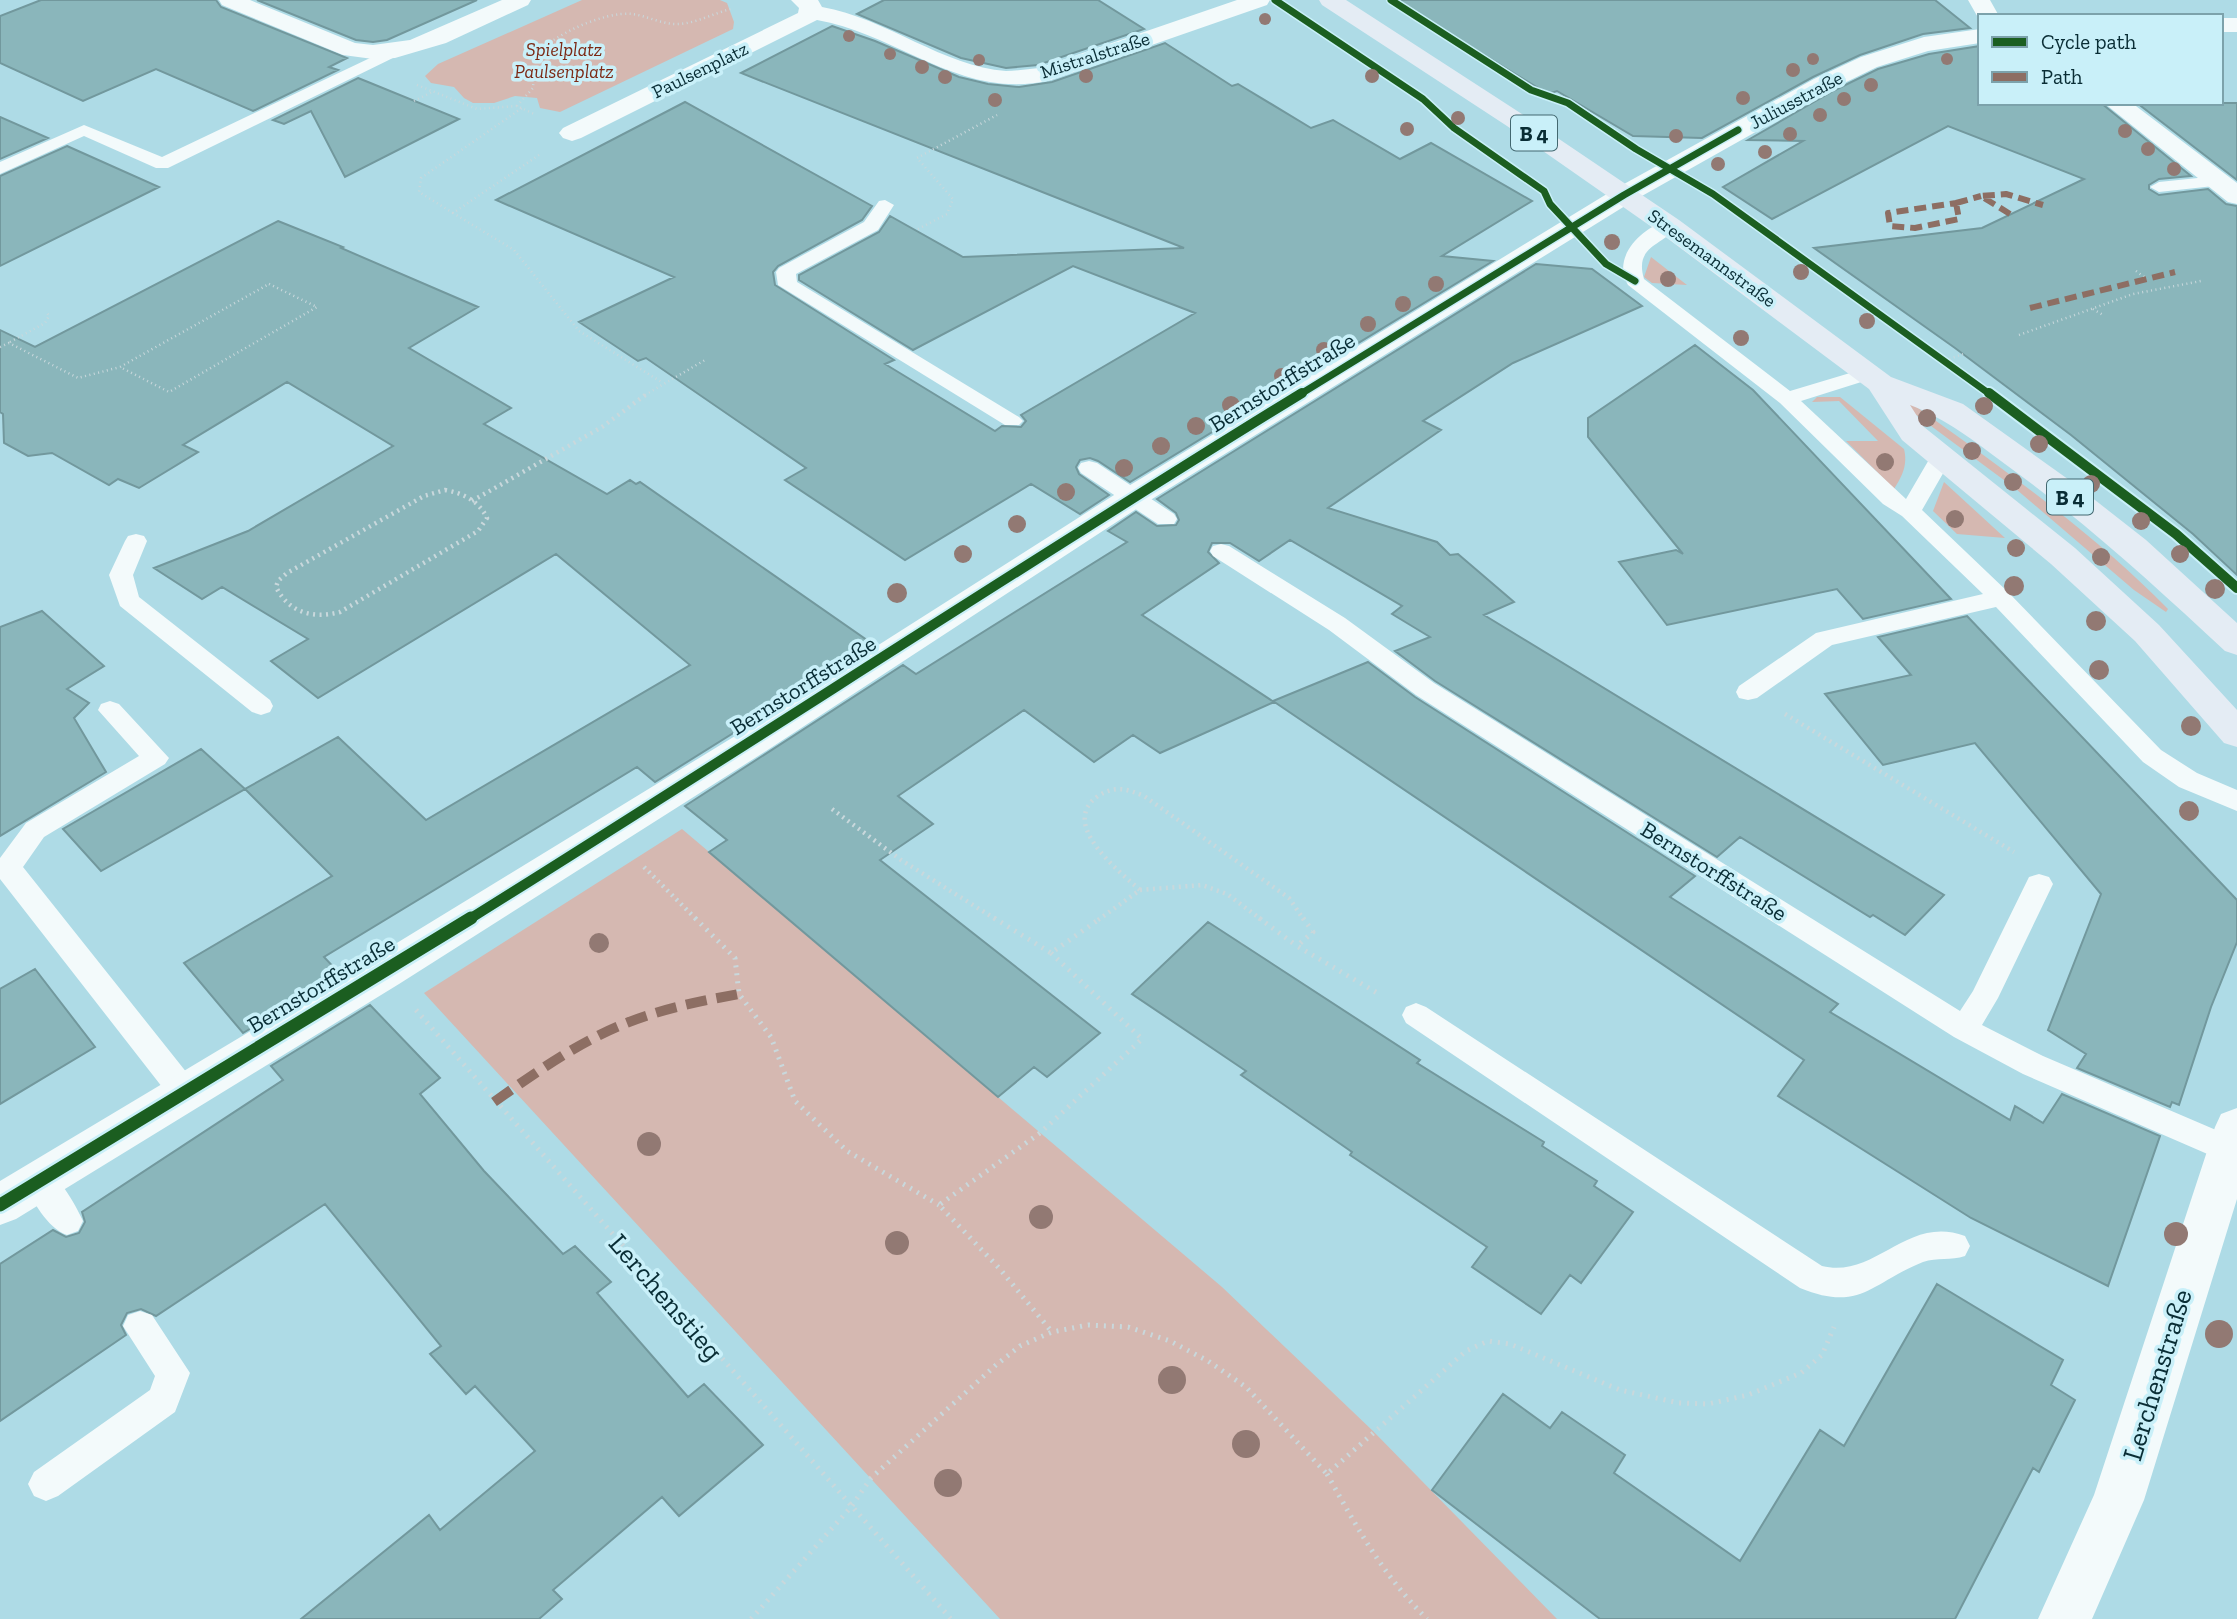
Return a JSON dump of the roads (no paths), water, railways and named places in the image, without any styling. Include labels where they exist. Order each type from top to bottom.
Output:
[{"type":"main road","name":"Stresemannstraße","points":[[1330,0],[1516,121],[1669,226],[1874,378],[1952,411],[2134,548],[2237,643]]},
{"type":"main road","name":"Stresemannstraße","points":[[1874,378],[1913,433],[2063,556],[2147,633],[2237,734]]},
{"type":"street","points":[[230,0],[351,50],[369,53],[391,53],[413,47],[520,0]]},
{"type":"street","name":"Mistralstraße","points":[[807,6],[838,16],[961,69],[1006,79],[1042,75],[1259,0]]},
{"type":"street","name":"Paulsenplatz","points":[[572,134],[806,18],[807,6]]},
{"type":"street","name":"Juliusstraße","points":[[1624,195],[1823,84],[1869,62],[1978,30]]},
{"type":"street","points":[[2119,105],[2227,188]]},
{"type":"street","name":"Bernstorffstraße","points":[[0,1205],[384,971],[874,665],[1133,498],[1624,195]]},
{"type":"street","name":"Lerchenstraße","points":[[2065,1619],[2118,1500],[2233,1138]]},
{"type":"lane","points":[[0,169],[83,130],[162,164],[391,53]]},
{"type":"lane","points":[[2159,187],[2227,188]]},
{"type":"lane","points":[[885,205],[871,226],[786,272],[788,285],[1012,421]]},
{"type":"lane","points":[[1669,226],[1638,245],[1632,265],[1635,281],[1787,399],[1891,499],[1910,510],[2001,598],[2152,756],[2188,780],[2237,801]]},
{"type":"lane","points":[[1787,399],[1874,378]]},
{"type":"lane","points":[[1910,510],[1942,457]]},
{"type":"lane","points":[[1089,468],[1166,519]]},
{"type":"lane","points":[[136,541],[121,575],[128,601],[261,706]]},
{"type":"lane","name":"Bernstorffstraße","points":[[1221,551],[1337,624],[1425,689],[1964,1029],[2033,1065],[2233,1138]]},
{"type":"lane","points":[[1748,692],[1824,639],[2001,598]]},
{"type":"lane","points":[[110,710],[156,758],[35,830],[4,868],[184,1092]]},
{"type":"lane","points":[[1964,1029],[1984,998],[2039,884]]},
{"type":"lane","points":[[1416,1016],[1793,1267],[1832,1283],[1862,1279],[1914,1250],[1933,1244],[1954,1246]]},
{"type":"lane","points":[[39,1181],[67,1221]]},
{"type":"lane","points":[[46,1484],[163,1401],[173,1373],[140,1326]]},
{"type":"park label","name":"Spielplatz Paulsenplatz","points":[[564,60]]}]
